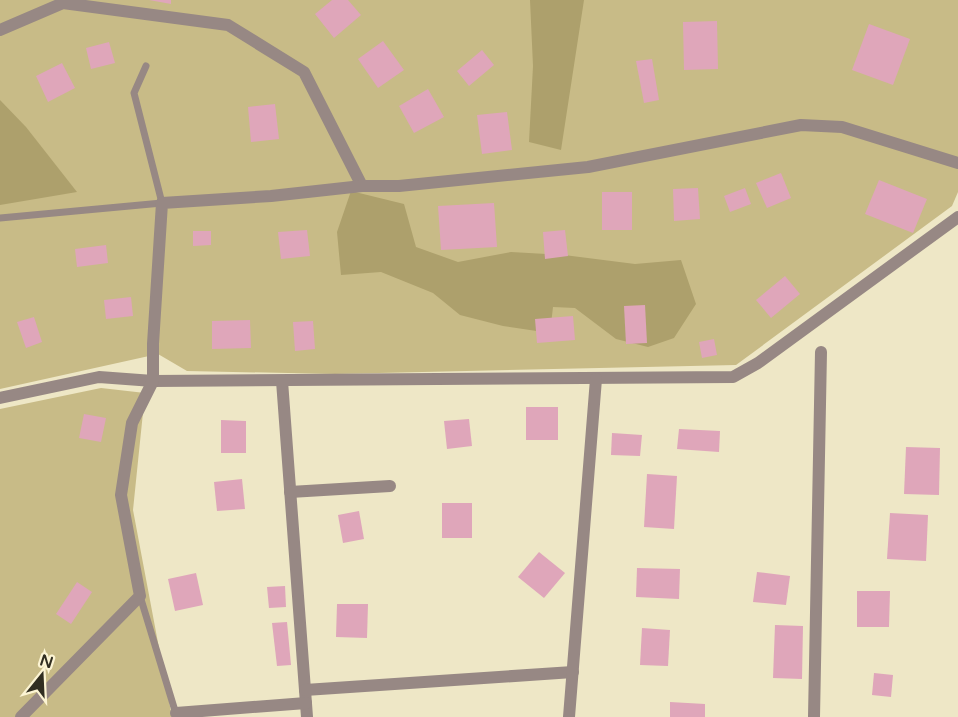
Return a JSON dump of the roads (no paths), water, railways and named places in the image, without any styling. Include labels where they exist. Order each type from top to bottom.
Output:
[{"type":"street","points":[[0,30],[63,3],[228,25],[304,72],[362,186]]},
{"type":"street","points":[[21,717],[140,596],[121,495],[132,423],[153,381],[153,344],[162,203],[272,196],[362,186],[399,186],[588,167],[801,125],[842,127],[958,163]]},
{"type":"street","points":[[0,398],[99,377],[153,381],[733,377],[758,363],[957,215]]},
{"type":"street","points":[[814,717],[821,352]]},
{"type":"street","points":[[569,717],[596,379]]},
{"type":"street","points":[[282,381],[307,717]]},
{"type":"street","points":[[290,492],[390,486]]},
{"type":"street","points":[[176,715],[305,697],[573,672]]},
{"type":"lane","points":[[0,218],[162,203],[134,93],[146,66]]},
{"type":"lane","points":[[140,596],[176,715]]}]
